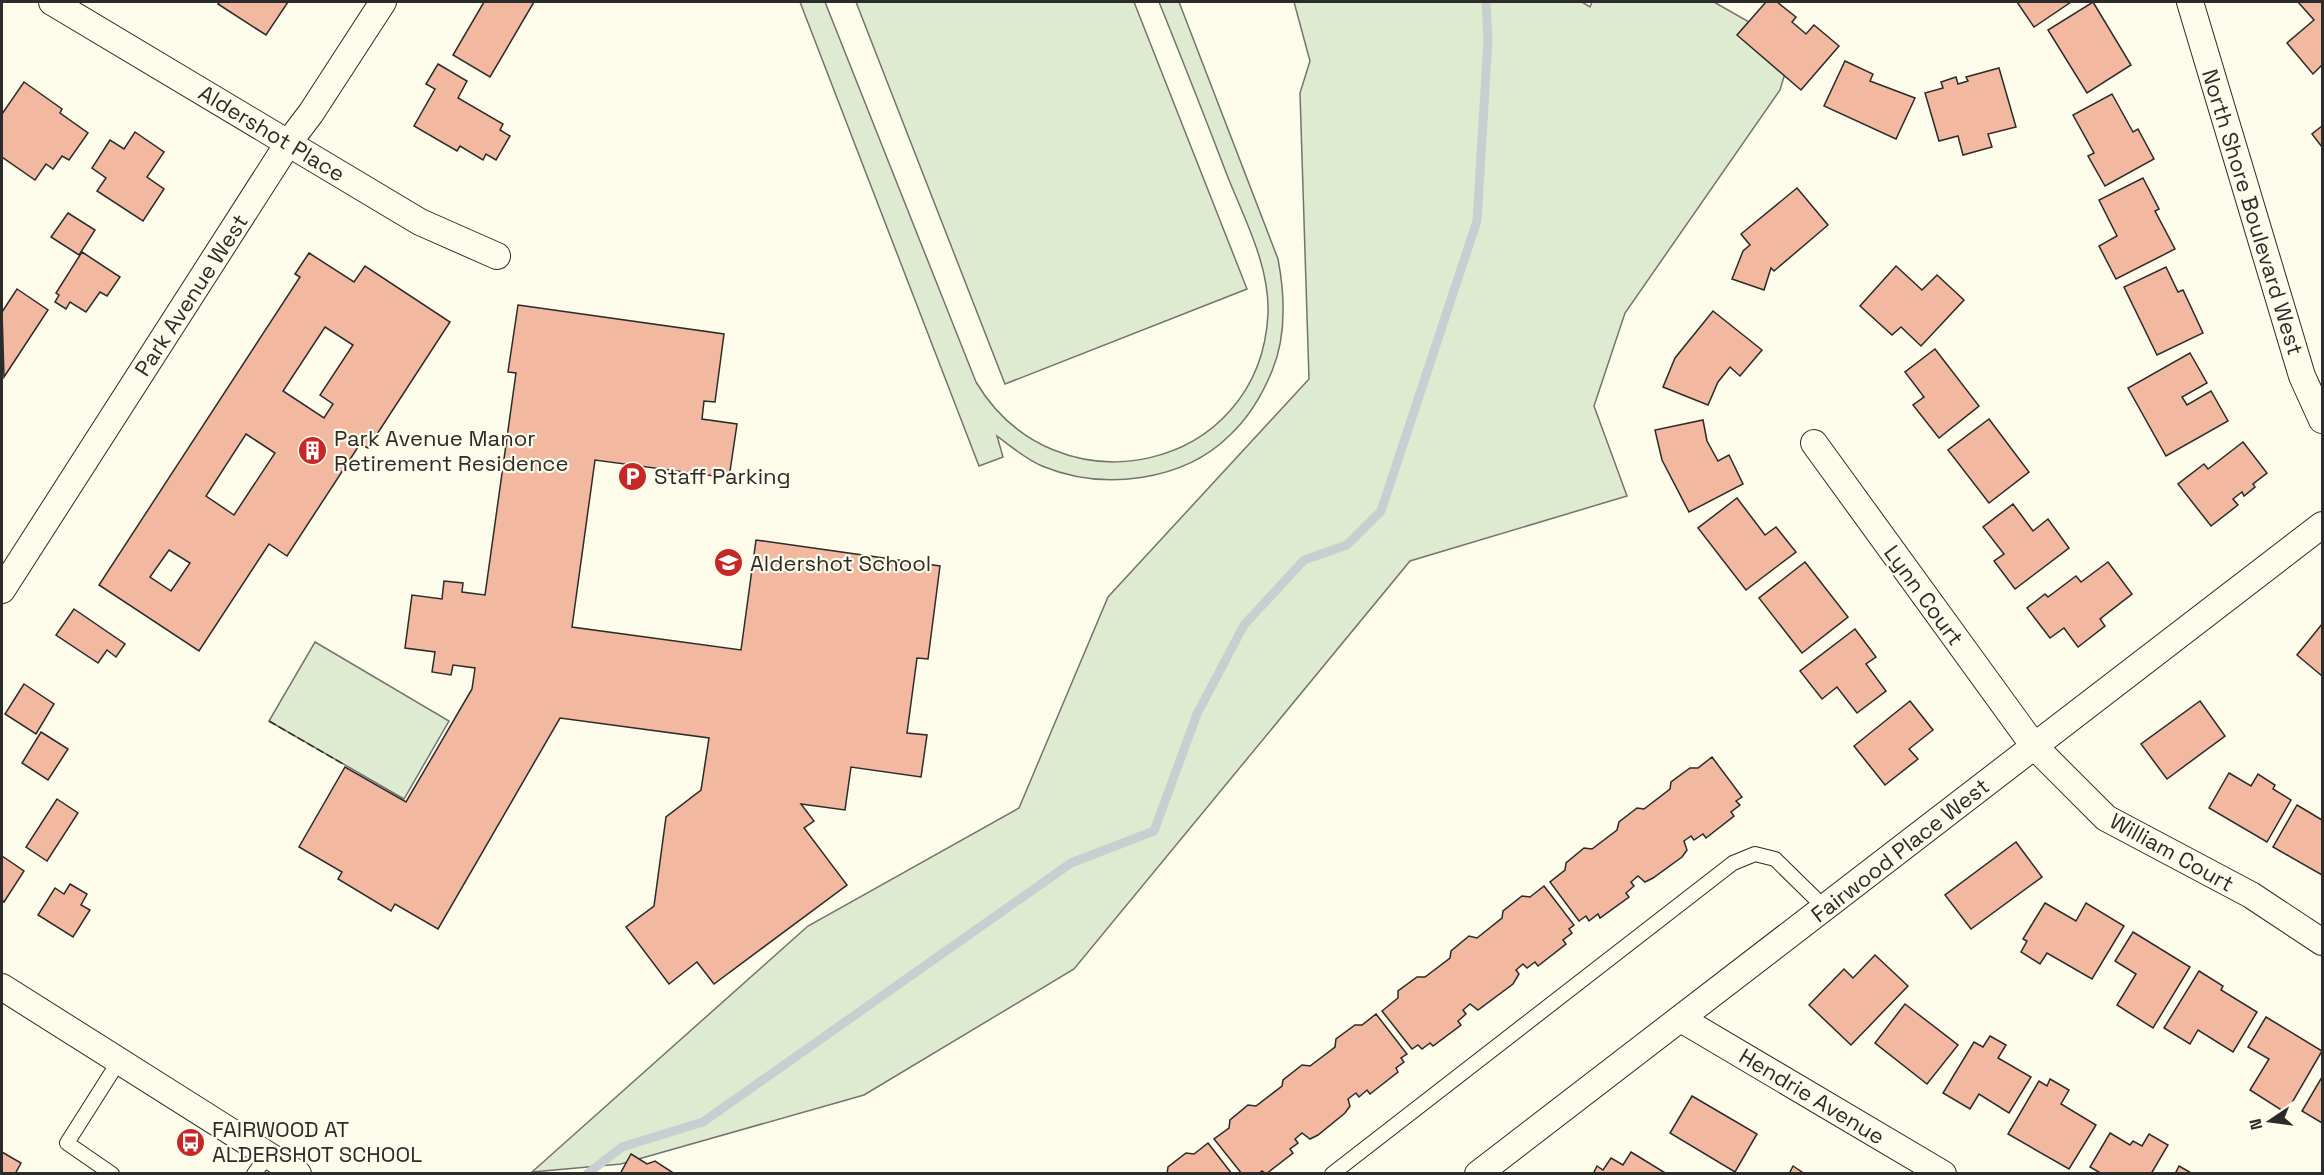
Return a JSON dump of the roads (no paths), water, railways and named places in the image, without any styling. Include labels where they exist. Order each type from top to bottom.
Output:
[{"type":"street","name":"Aldershot Place","points":[[51,2],[420,222],[497,256]]},
{"type":"street","name":"Park Avenue West","points":[[2,590],[289,142],[311,113],[383,2]]},
{"type":"street","name":"North Shore Boulevard West","points":[[2190,2],[2302,376],[2322,420]]},
{"type":"street","name":"Lynn Court","points":[[1814,443],[2034,746]]},
{"type":"street","name":"Fairwood Place West","points":[[1478,1173],[2322,525]]},
{"type":"street","name":"William Court","points":[[2034,746],[2106,818],[2251,895],[2322,942]]},
{"type":"street","points":[[2,987],[119,1061],[261,1164],[298,1173]]},
{"type":"street","name":"Hendrie Avenue","points":[[1681,1019],[1930,1170]]},
{"type":"lane","points":[[1332,1173],[1733,863],[1755,854],[1775,859],[1825,908]]},
{"type":"lane","points":[[112,1173],[67,1143],[119,1061]]},
{"type":"waterway","points":[[587,1174],[622,1147],[703,1122],[1071,863],[1154,831],[1197,714],[1244,625],[1304,560],[1347,545],[1381,511],[1477,221],[1488,40],[1486,2]]},
{"type":"place","name":"Park Avenue Manor Retirement Residence","points":[[313,451]]},
{"type":"place","name":"Staff Parking","points":[[633,476]]},
{"type":"place","name":"Aldershot School","points":[[729,563]]},
{"type":"place","name":"FAIRWOOD AT ALDERSHOT SCHOOL","points":[[191,1142]]}]
